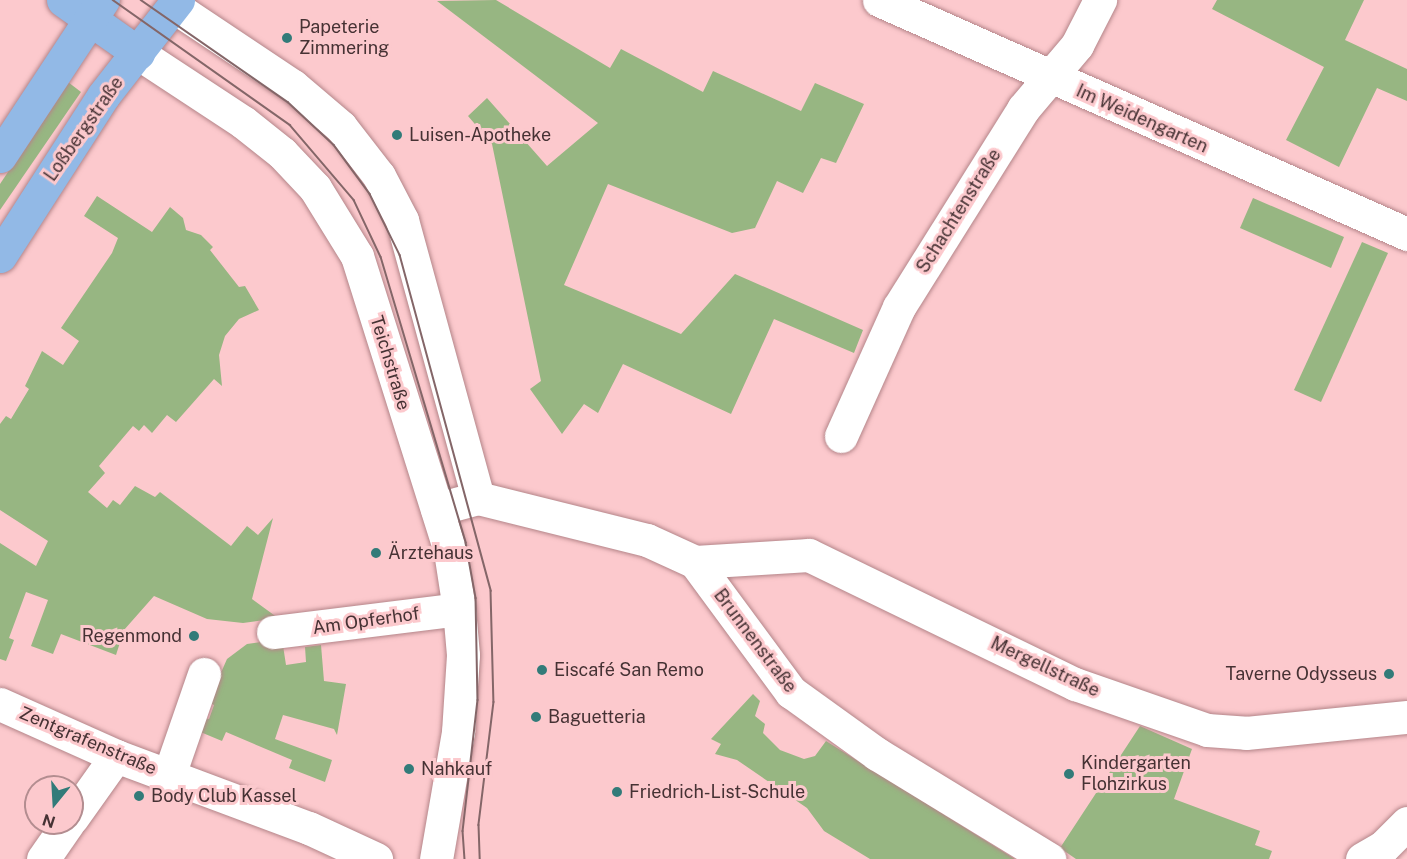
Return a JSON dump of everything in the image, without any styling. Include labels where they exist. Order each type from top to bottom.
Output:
[{"type":"main road","name":"Teichstraße","points":[[63,0],[96,10],[138,53]]},
{"type":"main road","name":"Loßbergstraße","points":[[0,256],[99,102],[138,53],[171,2]]},
{"type":"main road","points":[[0,156],[96,10]]},
{"type":"street","name":"Im Weidengarten","points":[[879,0],[1050,78],[1407,234]]},
{"type":"street","name":"Schachtenstraße","points":[[841,436],[899,307],[1023,109],[1077,45],[1100,0]]},
{"type":"street","points":[[171,2],[293,86],[341,127],[379,176],[402,220],[478,498]]},
{"type":"street","name":"Teichstraße","points":[[138,53],[243,122],[282,153],[315,188],[357,256],[450,551],[459,609],[463,655],[458,732],[436,859]]},
{"type":"street","name":"Brunnenstraße","points":[[437,509],[478,498],[647,540],[695,562],[790,692],[836,726],[1048,859]]},
{"type":"street","name":"Mergellstraße","points":[[695,562],[809,555],[1075,684],[1207,730],[1246,733],[1407,717]]},
{"type":"street","name":"Am Opferhof","points":[[273,632],[459,609]]},
{"type":"street","points":[[169,775],[204,674]]},
{"type":"street","name":"Zentgrafenstraße","points":[[0,704],[116,756],[309,828],[376,859]]},
{"type":"street","points":[[84,801],[116,756]]},
{"type":"street","points":[[1362,859],[1383,847],[1407,823]]},
{"type":"street","points":[[43,859],[60,835]]},
{"type":"green space","points":[[496,0],[610,68],[621,49],[703,92],[713,71],[801,111],[815,83],[864,104],[836,163],[821,158],[803,193],[777,181],[755,228],[732,233],[608,184],[564,285],[681,334],[735,274],[863,330],[854,353],[774,319],[731,414],[623,364],[598,413],[584,404],[562,434],[530,389],[541,381],[492,144],[468,116],[487,98],[547,166],[598,123],[437,1]]},
{"type":"green space","points":[[1217,0],[1364,0],[1345,40],[1407,69],[1407,101],[1377,88],[1339,167],[1286,140],[1324,67],[1212,9]]},
{"type":"green space","points":[[68,82],[81,92],[0,210],[0,184]]},
{"type":"green space","points":[[97,196],[152,232],[170,207],[183,218],[186,230],[201,235],[213,247],[210,250],[239,287],[245,286],[259,310],[239,319],[225,336],[219,355],[222,386],[214,379],[176,422],[167,415],[152,433],[144,425],[139,431],[133,426],[99,466],[105,473],[88,492],[107,508],[113,500],[120,505],[135,486],[155,497],[160,492],[231,546],[247,526],[258,535],[273,518],[252,599],[278,618],[243,623],[207,619],[154,596],[124,630],[116,655],[61,634],[53,654],[31,646],[48,600],[26,592],[9,638],[14,640],[6,661],[0,659],[0,543],[36,566],[48,541],[0,510],[0,424],[6,416],[11,419],[29,389],[25,386],[42,351],[63,365],[79,341],[61,328],[112,253],[118,238],[84,216]]},
{"type":"green space","points":[[1253,198],[1344,237],[1331,268],[1240,228]]},
{"type":"green space","points":[[1362,242],[1388,253],[1321,402],[1294,390]]},
{"type":"green space","points":[[282,639],[286,665],[306,662],[305,647],[321,645],[324,681],[346,684],[337,735],[334,729],[283,715],[275,739],[332,760],[325,782],[289,768],[292,760],[226,732],[222,741],[198,731],[203,718],[209,719],[214,705],[208,702],[227,659],[247,644]]},
{"type":"green space","points":[[753,694],[760,701],[755,716],[765,724],[763,733],[780,750],[804,759],[815,756],[826,741],[1015,859],[870,859],[824,831],[807,808],[737,760],[715,754],[721,744],[711,739]]},
{"type":"green space","points":[[1140,726],[1192,749],[1174,799],[1260,831],[1255,845],[1272,851],[1269,859],[1076,859],[1060,848]]},
{"type":"tram line","points":[[113,0],[290,125],[354,200],[381,257],[466,543],[476,598],[478,700],[463,831],[465,859]]},
{"type":"tram line","points":[[141,0],[288,102],[334,145],[370,194],[400,255],[491,591],[494,702],[479,825],[480,859]]},
{"type":"place","name":"Papeterie Zimmering","points":[[287,38]]},
{"type":"place","name":"Luisen-Apotheke","points":[[397,135]]},
{"type":"place","name":"Ärztehaus","points":[[376,553]]},
{"type":"place","name":"Regenmond","points":[[194,636]]},
{"type":"place","name":"Eiscafé San Remo","points":[[542,670]]},
{"type":"place","name":"Taverne Odysseus","points":[[1389,674]]},
{"type":"place","name":"Baguetteria","points":[[536,717]]},
{"type":"place","name":"Nahkauf","points":[[409,769]]},
{"type":"place","name":"Kindergarten Flohzirkus","points":[[1069,774]]},
{"type":"place","name":"Friedrich-List-Schule","points":[[617,792]]},
{"type":"place","name":"Body Club Kassel","points":[[139,796]]}]
